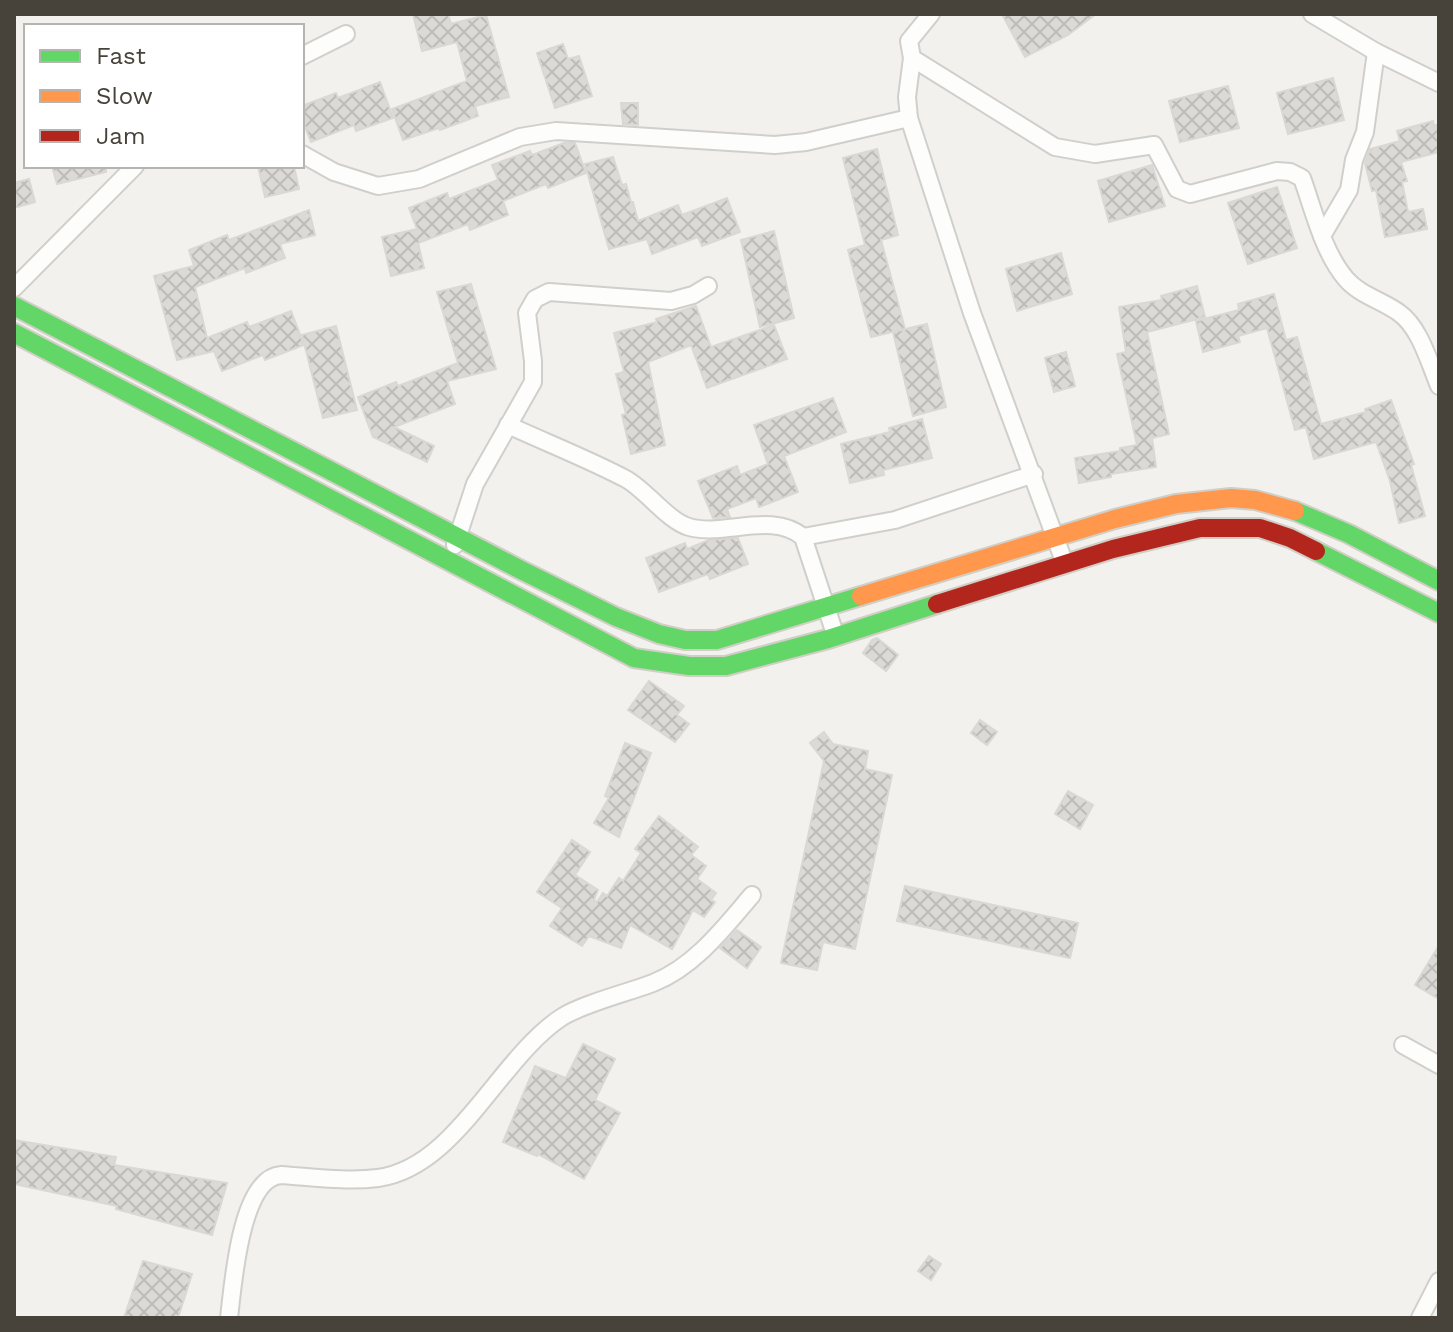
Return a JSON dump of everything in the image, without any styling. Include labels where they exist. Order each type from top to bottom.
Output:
[{"type":"street","points":[[931,14],[909,41],[912,58],[908,85],[909,118],[972,313],[1065,564]]},
{"type":"street","points":[[1312,14],[1376,52],[1439,83]]},
{"type":"street","points":[[304,55],[346,34]]},
{"type":"street","points":[[1322,236],[1349,190],[1354,160],[1365,132],[1376,52]]},
{"type":"street","points":[[912,58],[1055,147],[1095,154],[1154,145],[1177,189],[1190,194],[1277,171],[1290,172],[1302,178],[1322,236],[1346,279],[1354,288],[1398,311],[1409,322],[1439,386]]},
{"type":"street","points":[[304,155],[334,172],[378,186],[419,179],[520,137],[556,131],[775,145],[806,142],[909,118]]},
{"type":"street","points":[[14,288],[133,168]]},
{"type":"street","points":[[446,560],[460,536],[475,484],[533,382],[527,313],[535,299],[549,292],[671,301],[693,295],[708,286]]},
{"type":"street","points":[[14,306],[521,570],[616,617],[659,634],[685,640],[717,640],[1057,537],[1216,497],[1253,500],[1293,510],[1439,581]]},
{"type":"street","points":[[14,333],[634,658],[689,666],[726,666],[836,637],[1113,549],[1200,528],[1260,528],[1313,548],[1439,613]]},
{"type":"street","points":[[508,425],[629,481],[685,526],[700,529],[777,526],[796,531],[803,537],[836,637]]},
{"type":"street","points":[[803,537],[895,520],[1034,474]]},
{"type":"street","points":[[229,1318],[242,1229],[264,1181],[272,1175],[379,1178],[429,1157],[452,1135],[521,1053],[564,1016],[656,982],[683,968],[752,895]]},
{"type":"street","points":[[1403,1045],[1439,1065]]},
{"type":"street","points":[[1420,1318],[1439,1281]]},
{"type":"building","points":[[413,14],[448,14],[451,24],[486,15],[509,97],[475,106],[478,116],[403,140],[392,109],[467,81],[457,42],[422,51]]},
{"type":"building","points":[[1002,14],[1096,14],[1068,35],[1025,57]]},
{"type":"building","points":[[563,44],[568,59],[579,56],[592,96],[555,108],[537,53]]},
{"type":"building","points":[[1333,78],[1344,120],[1288,134],[1277,93]]},
{"type":"building","points":[[380,82],[393,118],[356,131],[354,125],[311,142],[304,124],[304,105],[336,93],[338,98]]},
{"type":"building","points":[[1228,86],[1239,128],[1180,142],[1169,101]]},
{"type":"building","points":[[621,103],[638,103],[638,125],[623,124]]},
{"type":"building","points":[[1433,121],[1434,126],[1439,124],[1439,152],[1401,162],[1407,181],[1402,182],[1408,212],[1423,209],[1427,229],[1385,237],[1376,190],[1372,191],[1365,163],[1370,149],[1400,141],[1397,131]]},
{"type":"building","points":[[564,143],[575,143],[586,173],[503,201],[508,215],[470,230],[468,224],[418,243],[424,268],[391,276],[382,237],[417,229],[409,208],[447,193],[449,199],[498,180],[492,165]]},
{"type":"building","points":[[877,149],[898,235],[881,240],[905,329],[871,337],[848,250],[865,245],[843,158]]},
{"type":"building","points":[[613,157],[638,221],[678,205],[682,215],[727,198],[740,232],[702,246],[698,237],[652,254],[647,239],[609,249],[585,164]]},
{"type":"building","points":[[1152,165],[1165,206],[1109,222],[1098,181]]},
{"type":"building","points":[[53,168],[106,168],[106,172],[57,184]]},
{"type":"building","points":[[258,168],[294,168],[299,189],[265,197]]},
{"type":"building","points":[[29,179],[35,202],[14,208],[14,183]]},
{"type":"building","points":[[1277,187],[1297,248],[1248,264],[1228,203]]},
{"type":"building","points":[[309,210],[315,235],[280,244],[285,258],[246,273],[245,268],[195,287],[207,338],[247,322],[249,327],[291,311],[304,345],[265,360],[263,355],[222,371],[214,351],[177,360],[154,276],[194,266],[189,250],[227,235],[229,240]]},
{"type":"building","points":[[774,231],[794,318],[760,327],[741,240]]},
{"type":"building","points":[[1061,253],[1072,294],[1017,311],[1006,269]]},
{"type":"building","points":[[471,284],[496,369],[447,381],[455,404],[394,427],[434,446],[427,462],[373,437],[358,397],[396,382],[398,386],[458,363],[437,292]]},
{"type":"building","points":[[1197,286],[1205,317],[1147,332],[1169,434],[1152,438],[1156,467],[1079,483],[1075,458],[1137,445],[1117,354],[1126,352],[1119,307],[1162,300],[1161,296]]},
{"type":"building","points":[[1274,294],[1286,340],[1297,337],[1321,424],[1366,412],[1365,409],[1391,400],[1414,464],[1411,465],[1425,516],[1399,523],[1390,481],[1376,442],[1314,459],[1306,427],[1295,430],[1267,328],[1238,336],[1240,342],[1203,352],[1196,321],[1239,310],[1238,304]]},
{"type":"building","points":[[696,306],[711,347],[774,325],[787,359],[707,388],[691,345],[648,362],[665,445],[631,454],[622,415],[626,414],[616,374],[624,372],[614,333],[657,322],[656,319]]},
{"type":"building","points":[[927,324],[946,407],[913,416],[893,332]]},
{"type":"building","points":[[336,326],[357,410],[323,418],[302,335]]},
{"type":"building","points":[[1066,352],[1075,386],[1054,392],[1045,358]]},
{"type":"building","points":[[833,398],[846,432],[784,456],[798,492],[759,507],[756,498],[727,509],[730,517],[713,518],[698,481],[737,466],[740,475],[768,464],[754,425]]},
{"type":"building","points":[[922,419],[932,458],[883,470],[884,475],[850,483],[841,444],[890,432],[889,428]]},
{"type":"building","points":[[738,538],[748,564],[710,579],[708,574],[659,592],[646,558],[685,543],[687,549],[709,540]]},
{"type":"building","points":[[877,638],[898,655],[886,671],[863,653]]},
{"type":"building","points":[[649,681],[684,706],[677,715],[689,724],[675,742],[628,710]]},
{"type":"building","points":[[980,720],[997,732],[987,745],[971,733]]},
{"type":"building","points":[[824,732],[833,744],[868,751],[865,769],[892,775],[855,949],[823,942],[817,970],[781,963],[824,761],[810,743]]},
{"type":"building","points":[[625,743],[651,753],[619,837],[594,823],[609,798],[605,796]]},
{"type":"building","points":[[1068,791],[1093,805],[1080,829],[1055,814]]},
{"type":"building","points":[[659,816],[698,847],[691,855],[706,866],[697,879],[716,893],[711,900],[715,902],[704,917],[693,910],[672,949],[630,925],[621,948],[589,936],[582,946],[550,926],[562,908],[537,892],[572,840],[590,852],[575,875],[598,890],[594,900],[597,902],[603,893],[607,896],[619,878],[623,881],[641,853],[635,849]]},
{"type":"building","points":[[905,886],[1078,923],[1070,958],[897,921]]},
{"type":"building","points":[[737,930],[761,947],[747,968],[720,948]]},
{"type":"building","points":[[1439,945],[1439,999],[1415,985]]},
{"type":"building","points":[[583,1044],[615,1059],[595,1100],[620,1113],[584,1179],[538,1154],[503,1142],[535,1066],[566,1078]]},
{"type":"building","points":[[14,1140],[116,1157],[114,1165],[227,1183],[212,1235],[116,1209],[117,1206],[14,1184]]},
{"type":"building","points":[[929,1256],[941,1264],[931,1280],[918,1271]]},
{"type":"building","points":[[143,1261],[192,1274],[178,1318],[124,1318]]},
{"type":"traffic: fast","points":[[14,306],[521,570],[616,617],[659,634],[685,640],[717,640],[861,596]]},
{"type":"traffic: fast","points":[[14,333],[634,658],[689,666],[726,666],[828,639],[937,604]]},
{"type":"traffic: fast","points":[[1295,511],[1349,534],[1439,581]]},
{"type":"traffic: fast","points":[[1316,551],[1439,613]]},
{"type":"traffic: slow","points":[[861,596],[1115,519],[1176,504],[1231,498],[1255,500],[1295,511]]},
{"type":"traffic: jam","points":[[937,604],[1113,549],[1200,528],[1260,528],[1316,551]]}]
